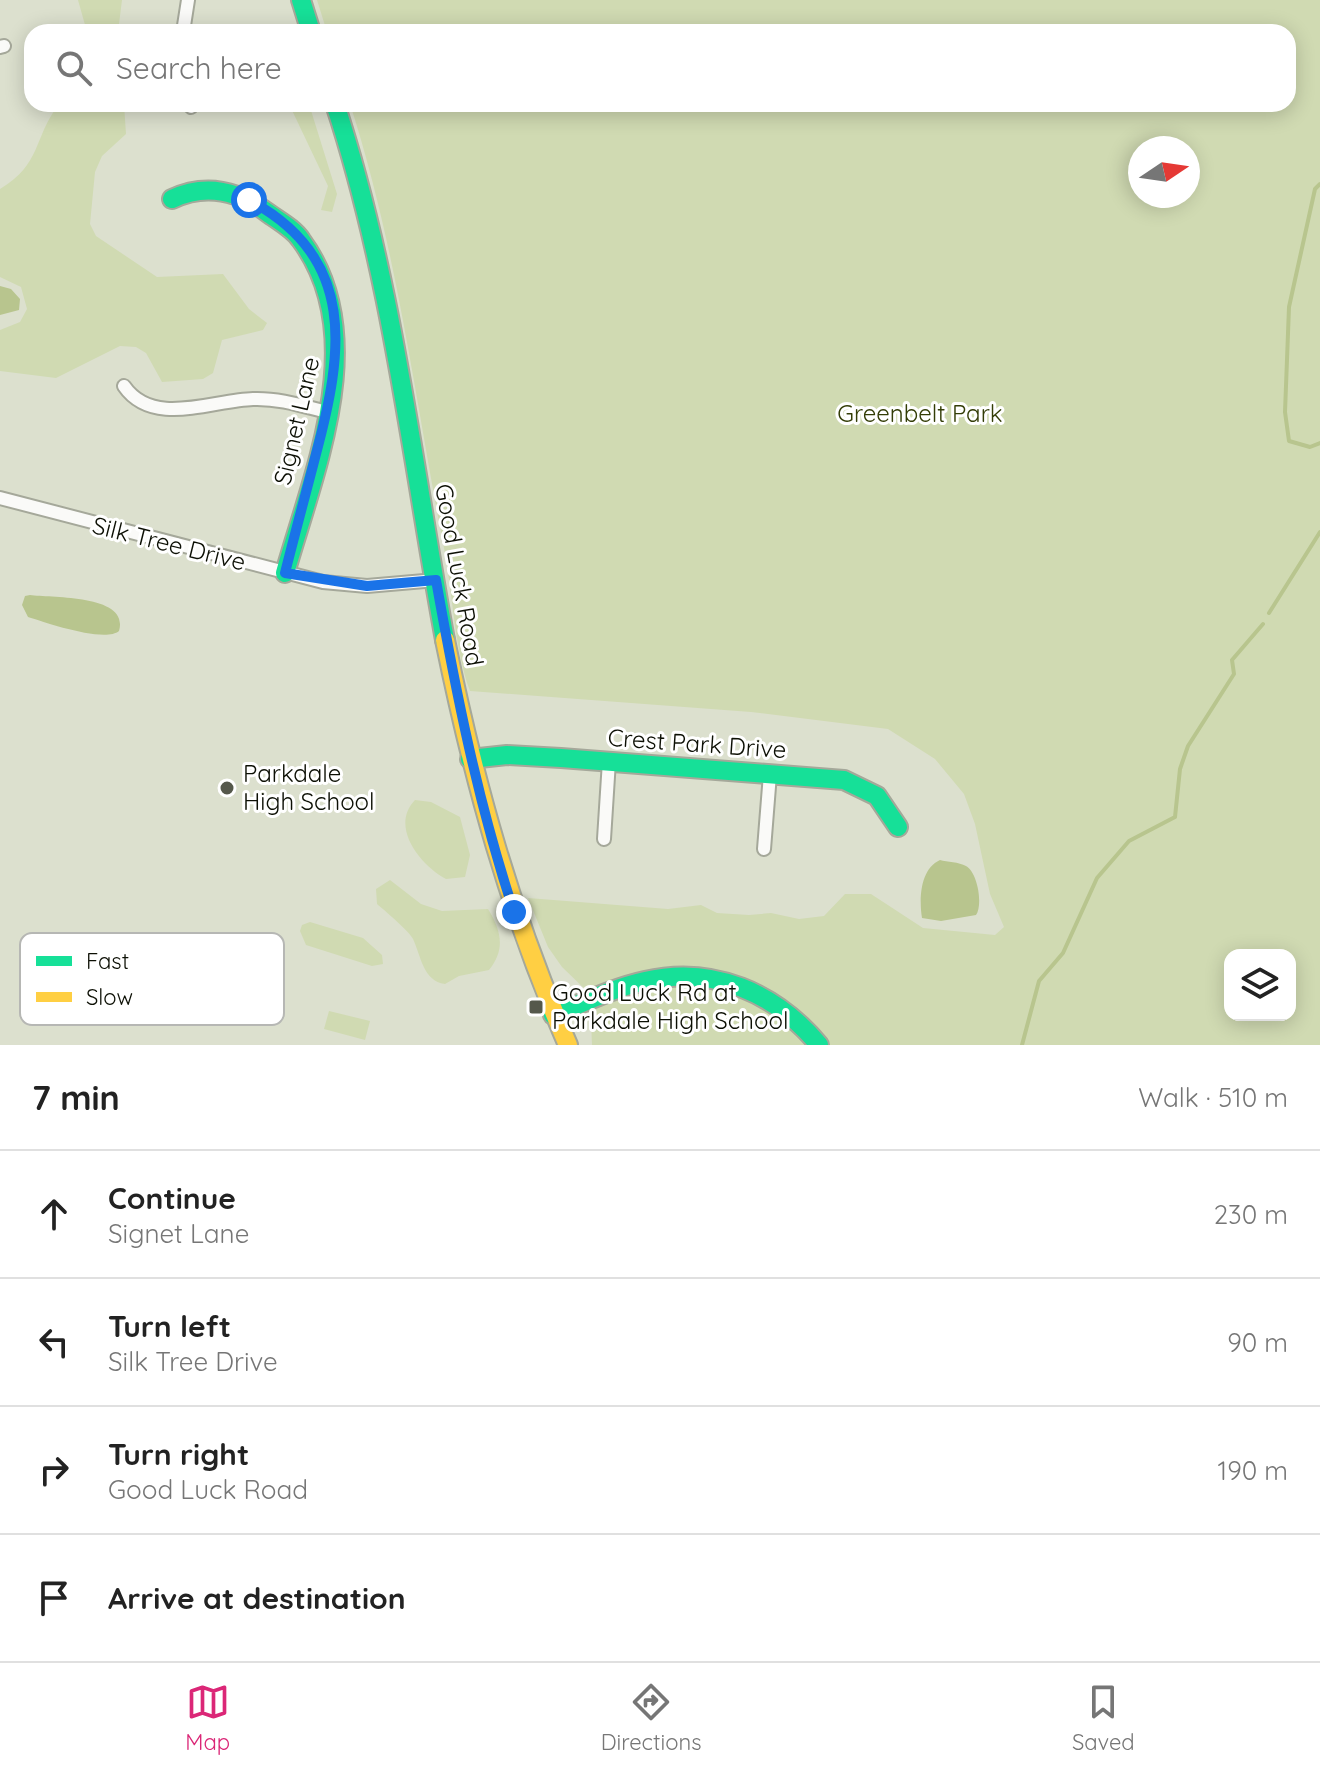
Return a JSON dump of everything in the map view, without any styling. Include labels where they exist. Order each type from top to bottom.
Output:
[{"type":"street","points":[[184,24],[188,0]]},
{"type":"street","points":[[301,0],[308,24]]},
{"type":"street","name":"Good Luck Road","points":[[337,112],[379,266],[470,759],[504,884],[553,1015],[568,1045]]},
{"type":"street","name":"Signet Lane","points":[[172,199],[204,188],[233,194],[278,218],[307,248],[325,279],[337,333],[337,367],[285,573]]},
{"type":"street","points":[[124,386],[136,400],[161,408],[256,399],[289,402],[327,412]]},
{"type":"street","name":"Silk Tree Drive","points":[[0,498],[285,573],[367,586],[436,580]]},
{"type":"street","name":"Crest Park Drive","points":[[470,759],[507,755],[609,761],[854,782],[880,798],[898,827]]},
{"type":"street","points":[[604,839],[609,761]]},
{"type":"street","points":[[764,849],[770,774]]},
{"type":"street","points":[[553,1015],[654,978],[694,977],[743,986],[781,1006],[819,1045]]},
{"type":"green space","points":[[78,0],[122,0],[119,24],[85,24]]},
{"type":"green space","name":"Greenbelt Park","points":[[317,0],[1320,0],[1320,1045],[592,1045],[590,994],[562,967],[548,947],[528,898],[668,909],[701,905],[717,913],[771,913],[799,919],[824,916],[845,894],[871,894],[923,928],[995,935],[1004,927],[990,894],[975,824],[964,794],[935,759],[888,729],[751,712],[470,691],[457,639],[404,324],[380,214],[352,112],[1296,112],[1296,24],[324,24]]},
{"type":"green space","points":[[54,112],[125,112],[126,134],[102,156],[95,172],[90,224],[96,236],[157,277],[223,274],[249,309],[267,323],[263,330],[222,340],[213,373],[203,379],[162,382],[146,353],[136,347],[120,346],[56,378],[0,371],[0,330],[20,322],[27,309],[21,287],[0,277],[0,189],[14,180],[30,160]]},
{"type":"green space","points":[[293,112],[311,112],[337,194],[332,212],[321,210],[328,186]]},
{"type":"green space","points":[[415,800],[431,802],[460,817],[470,855],[465,877],[446,879],[427,865],[411,845],[405,822]]},
{"type":"green space","points":[[390,880],[421,904],[442,911],[488,909],[500,940],[498,955],[489,970],[459,976],[445,984],[432,978],[411,936],[377,904],[376,889]]},
{"type":"green space","points":[[310,922],[363,938],[382,955],[383,964],[372,966],[306,945],[300,931],[302,925]]},
{"type":"green space","points":[[329,1011],[370,1021],[365,1040],[324,1029]]},
{"type":"shaded area","points":[[0,286],[11,289],[20,299],[19,310],[0,315]]},
{"type":"shaded area","points":[[25,596],[101,604],[113,610],[119,619],[119,631],[102,635],[89,633],[28,617],[22,605]]},
{"type":"shaded area","points":[[940,860],[963,865],[974,875],[979,904],[976,915],[941,921],[922,918],[921,894],[925,877],[933,864]]},
{"type":"waterway","points":[[1320,184],[1315,189],[1289,307],[1285,412],[1289,441],[1310,447],[1320,443]]},
{"type":"waterway","points":[[1269,613],[1320,532]]},
{"type":"waterway","points":[[1022,1045],[1039,981],[1063,953],[1097,878],[1129,841],[1175,817],[1180,769],[1188,746],[1234,674],[1232,660],[1263,624]]},
{"type":"traffic: fast","points":[[301,0],[308,24]]},
{"type":"traffic: fast","points":[[337,112],[355,169],[386,302],[445,640]]},
{"type":"traffic: fast","points":[[172,199],[197,191],[222,192],[246,199],[294,232],[322,278],[333,318],[335,361],[330,404],[322,448],[285,573]]},
{"type":"traffic: fast","points":[[470,759],[507,755],[561,758],[844,780],[877,796],[898,827]]},
{"type":"traffic: fast","points":[[553,1015],[633,984],[670,977],[695,977],[719,981],[763,998],[783,1011],[819,1045]]},
{"type":"traffic: slow","points":[[445,640],[481,795],[511,896],[568,1045]]},
{"type":"place","name":"Parkdale High School","points":[[227,788]]},
{"type":"place","name":"Good Luck Rd at Parkdale High School","points":[[536,1007]]},
{"type":"route","points":[[249,200],[292,230],[318,264],[330,296],[337,333],[337,367],[333,388],[285,573],[345,585],[392,586],[436,580],[461,723],[483,813],[514,912]]}]
